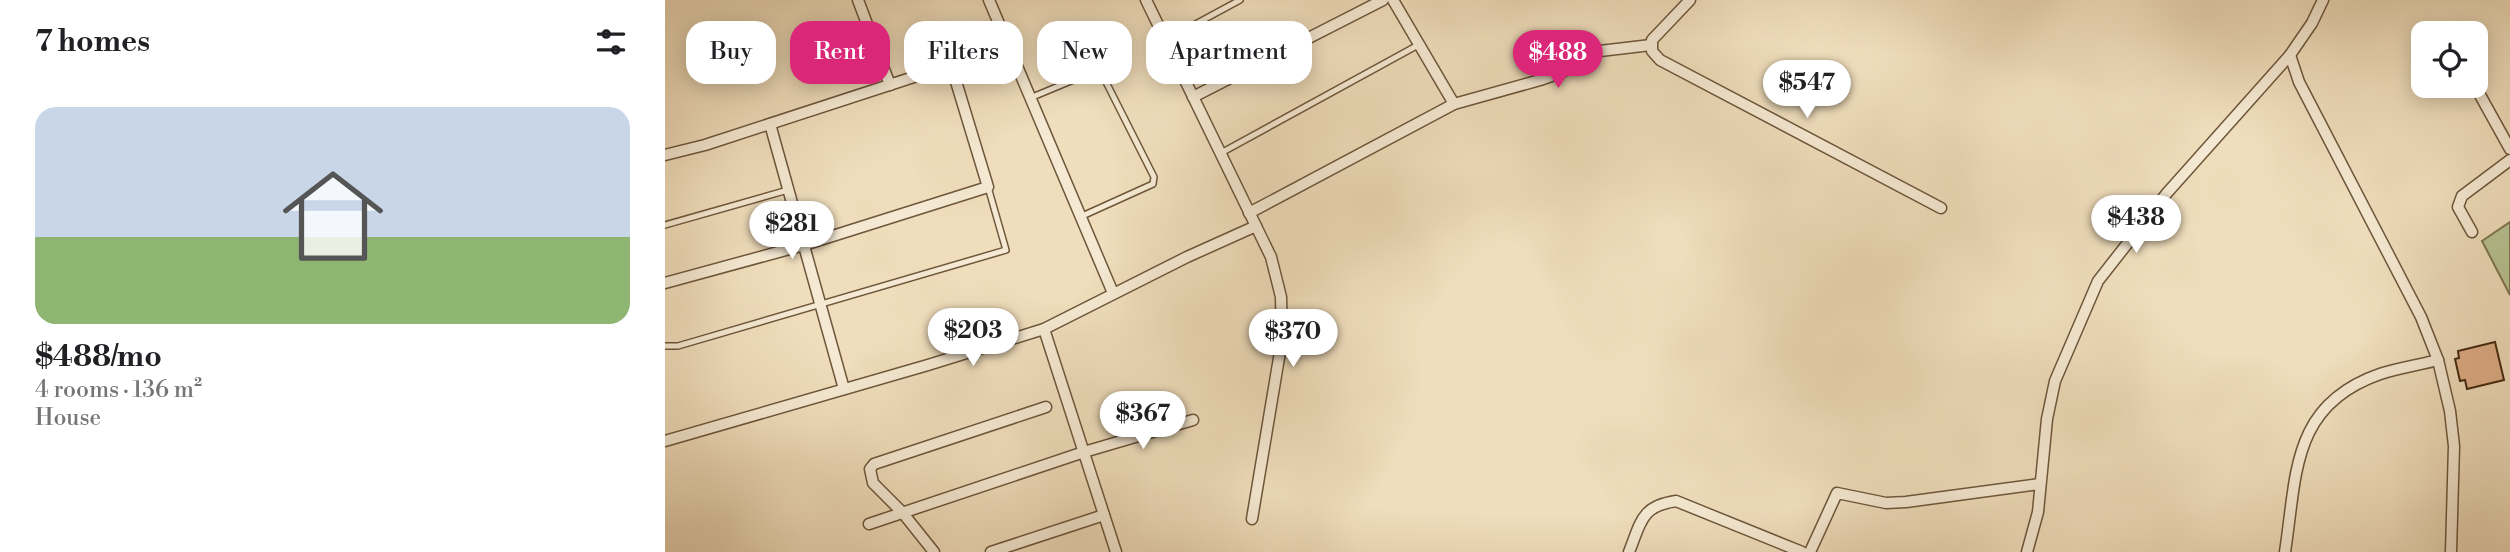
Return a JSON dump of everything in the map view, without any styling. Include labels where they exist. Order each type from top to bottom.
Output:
[{"type":"street","points":[[858,0],[890,85]]},
{"type":"street","points":[[989,0],[998,21]]},
{"type":"street","points":[[1146,0],[1156,21]]},
{"type":"street","points":[[1193,97],[1383,0]]},
{"type":"street","points":[[1393,0],[1454,104]]},
{"type":"street","points":[[1651,46],[1656,33],[1690,0]]},
{"type":"street","points":[[2027,552],[2038,512],[2047,419],[2055,381],[2098,281],[2167,193],[2290,55],[2312,23],[2323,0]]},
{"type":"street","points":[[1249,213],[1454,104],[1550,76],[1600,51],[1651,46]]},
{"type":"street","points":[[1651,46],[1660,60],[1941,208]]},
{"type":"street","points":[[2290,55],[2299,82],[2421,317],[2438,360],[2455,446],[2451,552]]},
{"type":"street","points":[[665,155],[904,80]]},
{"type":"street","points":[[1023,81],[1112,293]]},
{"type":"street","points":[[665,283],[804,245],[988,187],[957,84]]},
{"type":"street","points":[[1187,84],[1256,226],[1277,276],[1283,325],[1252,519]]},
{"type":"street","points":[[2482,98],[2510,149]]},
{"type":"street","points":[[770,124],[844,389]]},
{"type":"street","points":[[2472,232],[2460,215],[2458,207],[2462,197],[2510,160]]},
{"type":"street","points":[[665,441],[1044,329],[1112,293],[1256,226]]},
{"type":"street","points":[[1044,329],[1116,552]]},
{"type":"street","points":[[2285,552],[2301,448],[2310,426],[2324,408],[2351,387],[2380,374],[2438,360]]},
{"type":"street","points":[[934,552],[902,512],[873,483],[870,469],[874,464],[1046,407]]},
{"type":"street","points":[[869,524],[1084,452],[1193,420]]},
{"type":"street","points":[[1810,552],[1837,493],[1886,503],[2040,484]]},
{"type":"street","points":[[1629,552],[1645,512],[1657,503],[1676,500],[1778,547],[1802,552]]},
{"type":"street","points":[[991,552],[1104,514]]},
{"type":"lane","points":[[1201,21],[1240,0]]},
{"type":"lane","points":[[1221,153],[1421,44]]},
{"type":"lane","points":[[1030,98],[1083,76],[1103,76],[1154,177],[1153,184],[1080,217]]},
{"type":"lane","points":[[665,346],[678,346],[1006,250],[988,187]]},
{"type":"lane","points":[[665,225],[789,190]]},
{"type":"green space","points":[[2510,222],[2510,295],[2482,241]]},
{"type":"building","points":[[2495,342],[2504,380],[2467,389],[2465,380],[2460,381],[2455,359],[2459,358],[2458,351]]}]
